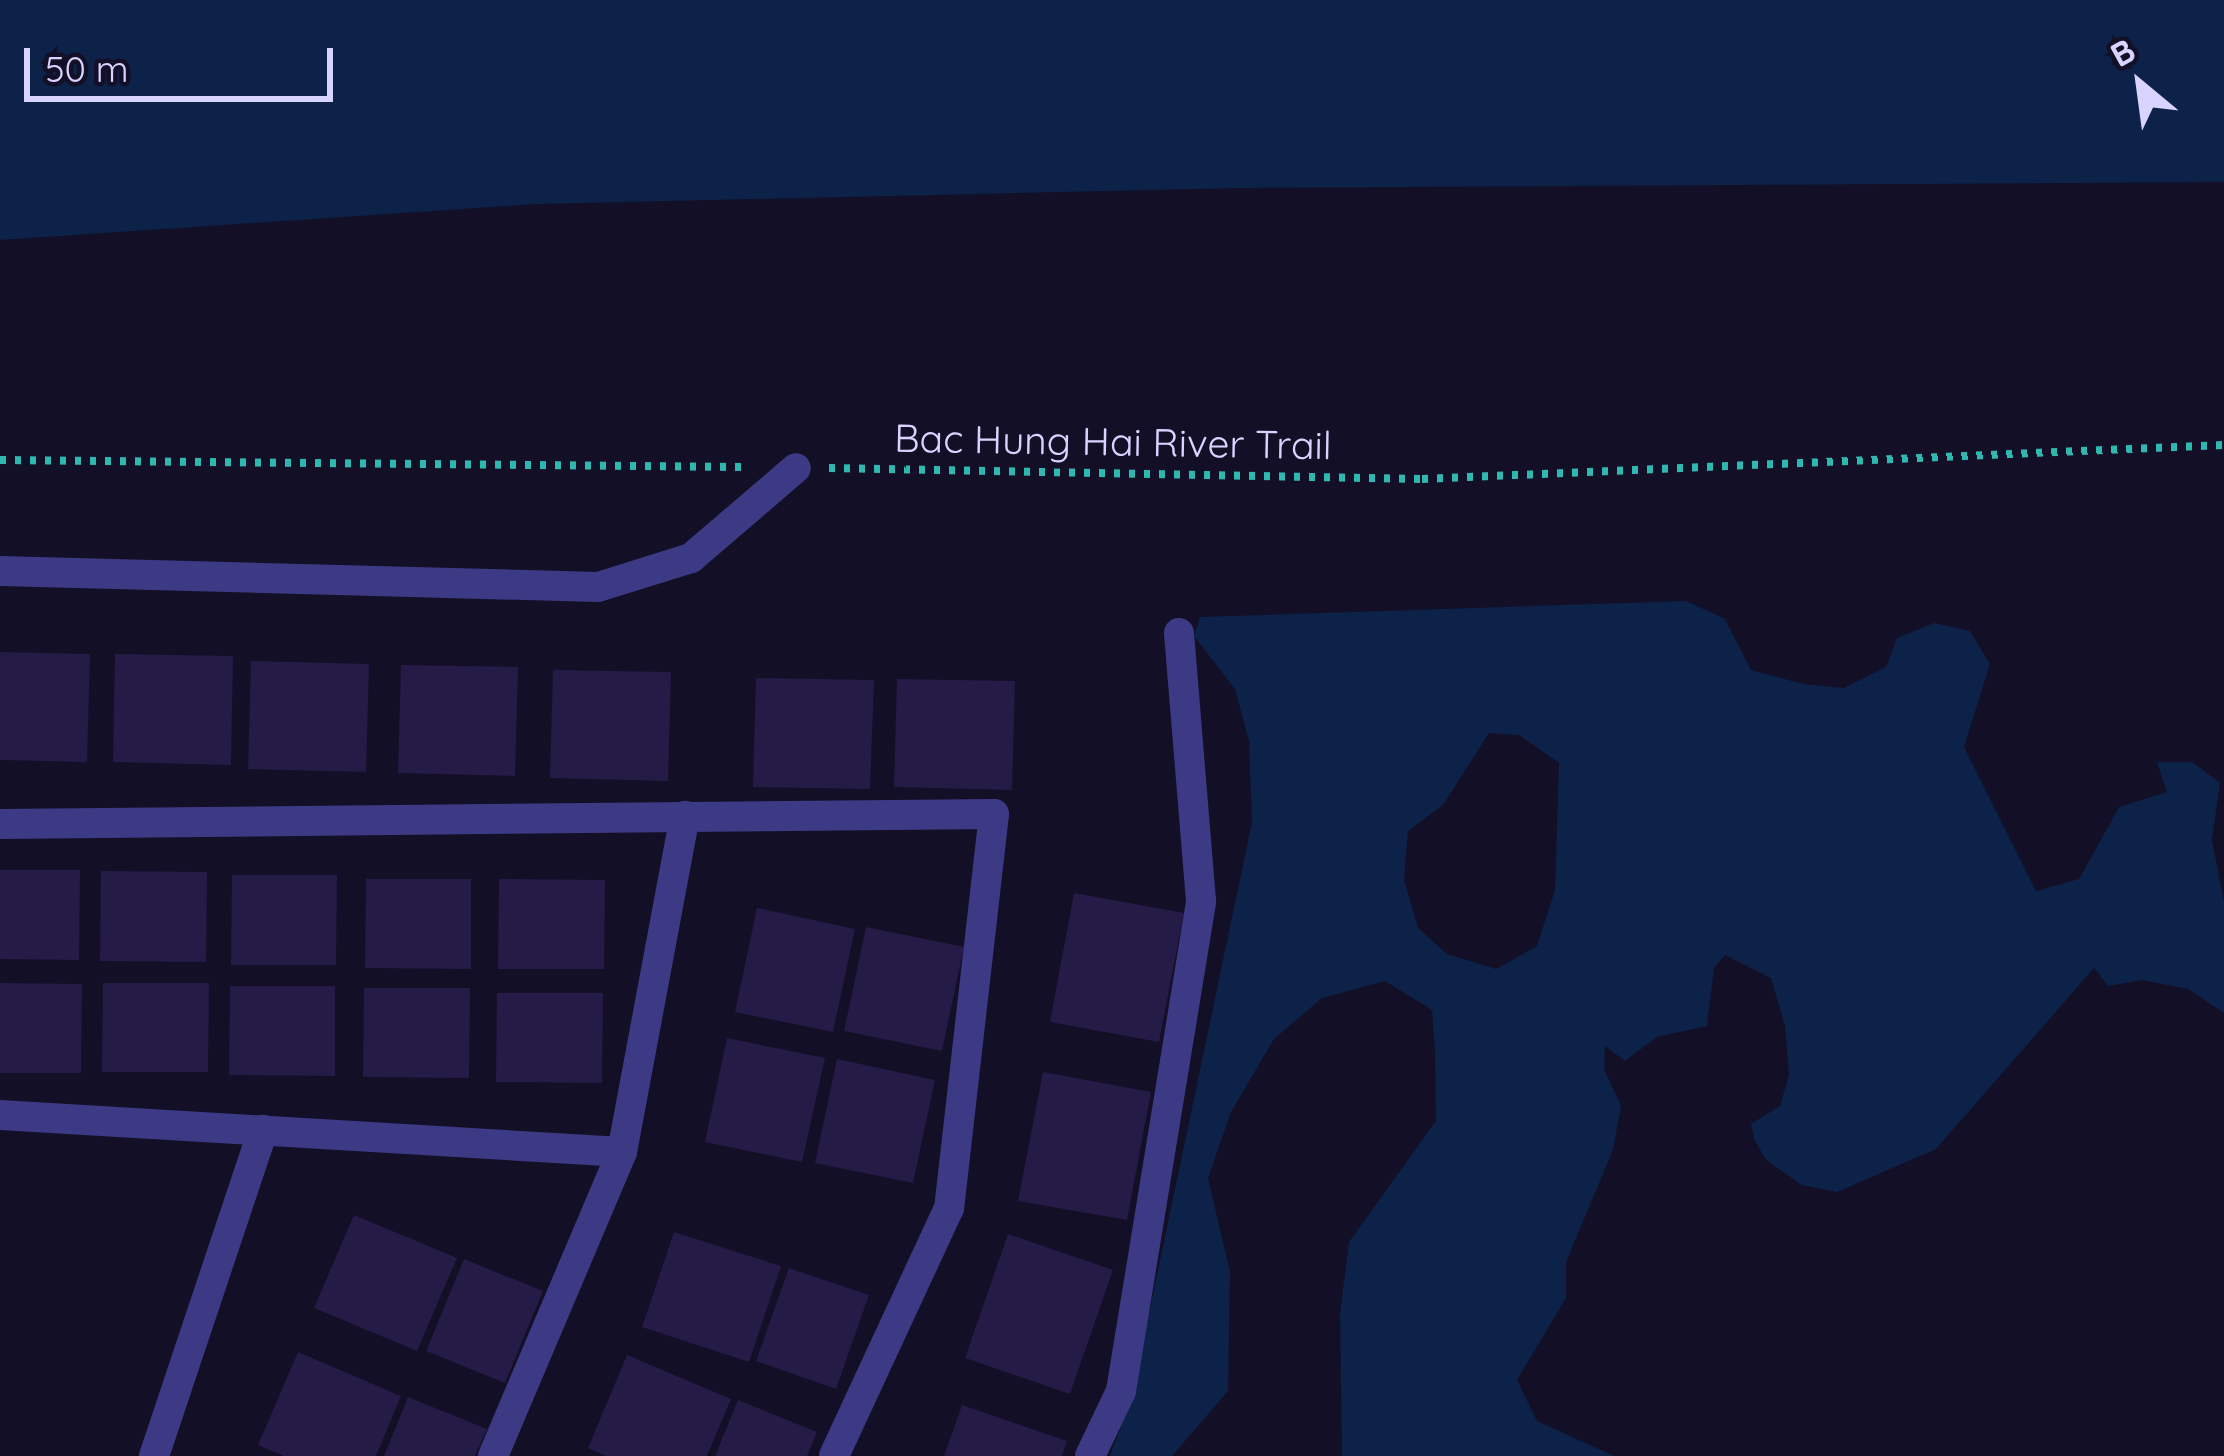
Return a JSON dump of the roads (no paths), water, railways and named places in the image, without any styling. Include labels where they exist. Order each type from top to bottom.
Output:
[{"type":"street","points":[[0,572],[598,587],[691,558],[796,468]]},
{"type":"street","points":[[1090,1456],[1121,1391],[1201,901],[1179,633]]},
{"type":"street","points":[[0,824],[994,814],[949,1208],[834,1456]]},
{"type":"street","points":[[493,1456],[622,1151],[685,816]]},
{"type":"street","points":[[0,1115],[622,1151]]},
{"type":"street","points":[[154,1456],[262,1130]]},
{"type":"water","points":[[0,0],[2224,0],[2224,182],[1241,188],[537,204],[0,240]]},
{"type":"water","points":[[1686,601],[1725,619],[1751,670],[1803,684],[1844,688],[1886,667],[1897,638],[1934,623],[1970,631],[1990,664],[1964,747],[2036,891],[2079,879],[2119,807],[2167,792],[2157,762],[2192,762],[2220,783],[2212,840],[2224,902],[2224,1013],[2188,989],[2142,980],[2108,986],[2094,968],[1936,1149],[1837,1192],[1802,1185],[1766,1160],[1754,1139],[1751,1124],[1780,1106],[1789,1075],[1785,1026],[1771,978],[1725,955],[1714,968],[1707,1026],[1657,1037],[1625,1061],[1605,1046],[1604,1069],[1621,1106],[1613,1150],[1566,1262],[1566,1298],[1517,1380],[1537,1421],[1614,1456],[1342,1456],[1340,1313],[1349,1242],[1436,1121],[1435,1052],[1432,1010],[1385,981],[1322,998],[1274,1039],[1231,1112],[1208,1178],[1230,1272],[1228,1391],[1172,1456],[1110,1456],[1131,1399],[1252,822],[1249,741],[1235,689],[1194,636],[1200,617]],"holes":[[[1489,733],[1519,735],[1559,763],[1555,890],[1537,946],[1496,969],[1447,954],[1418,928],[1404,880],[1408,831],[1443,805]]]}]
